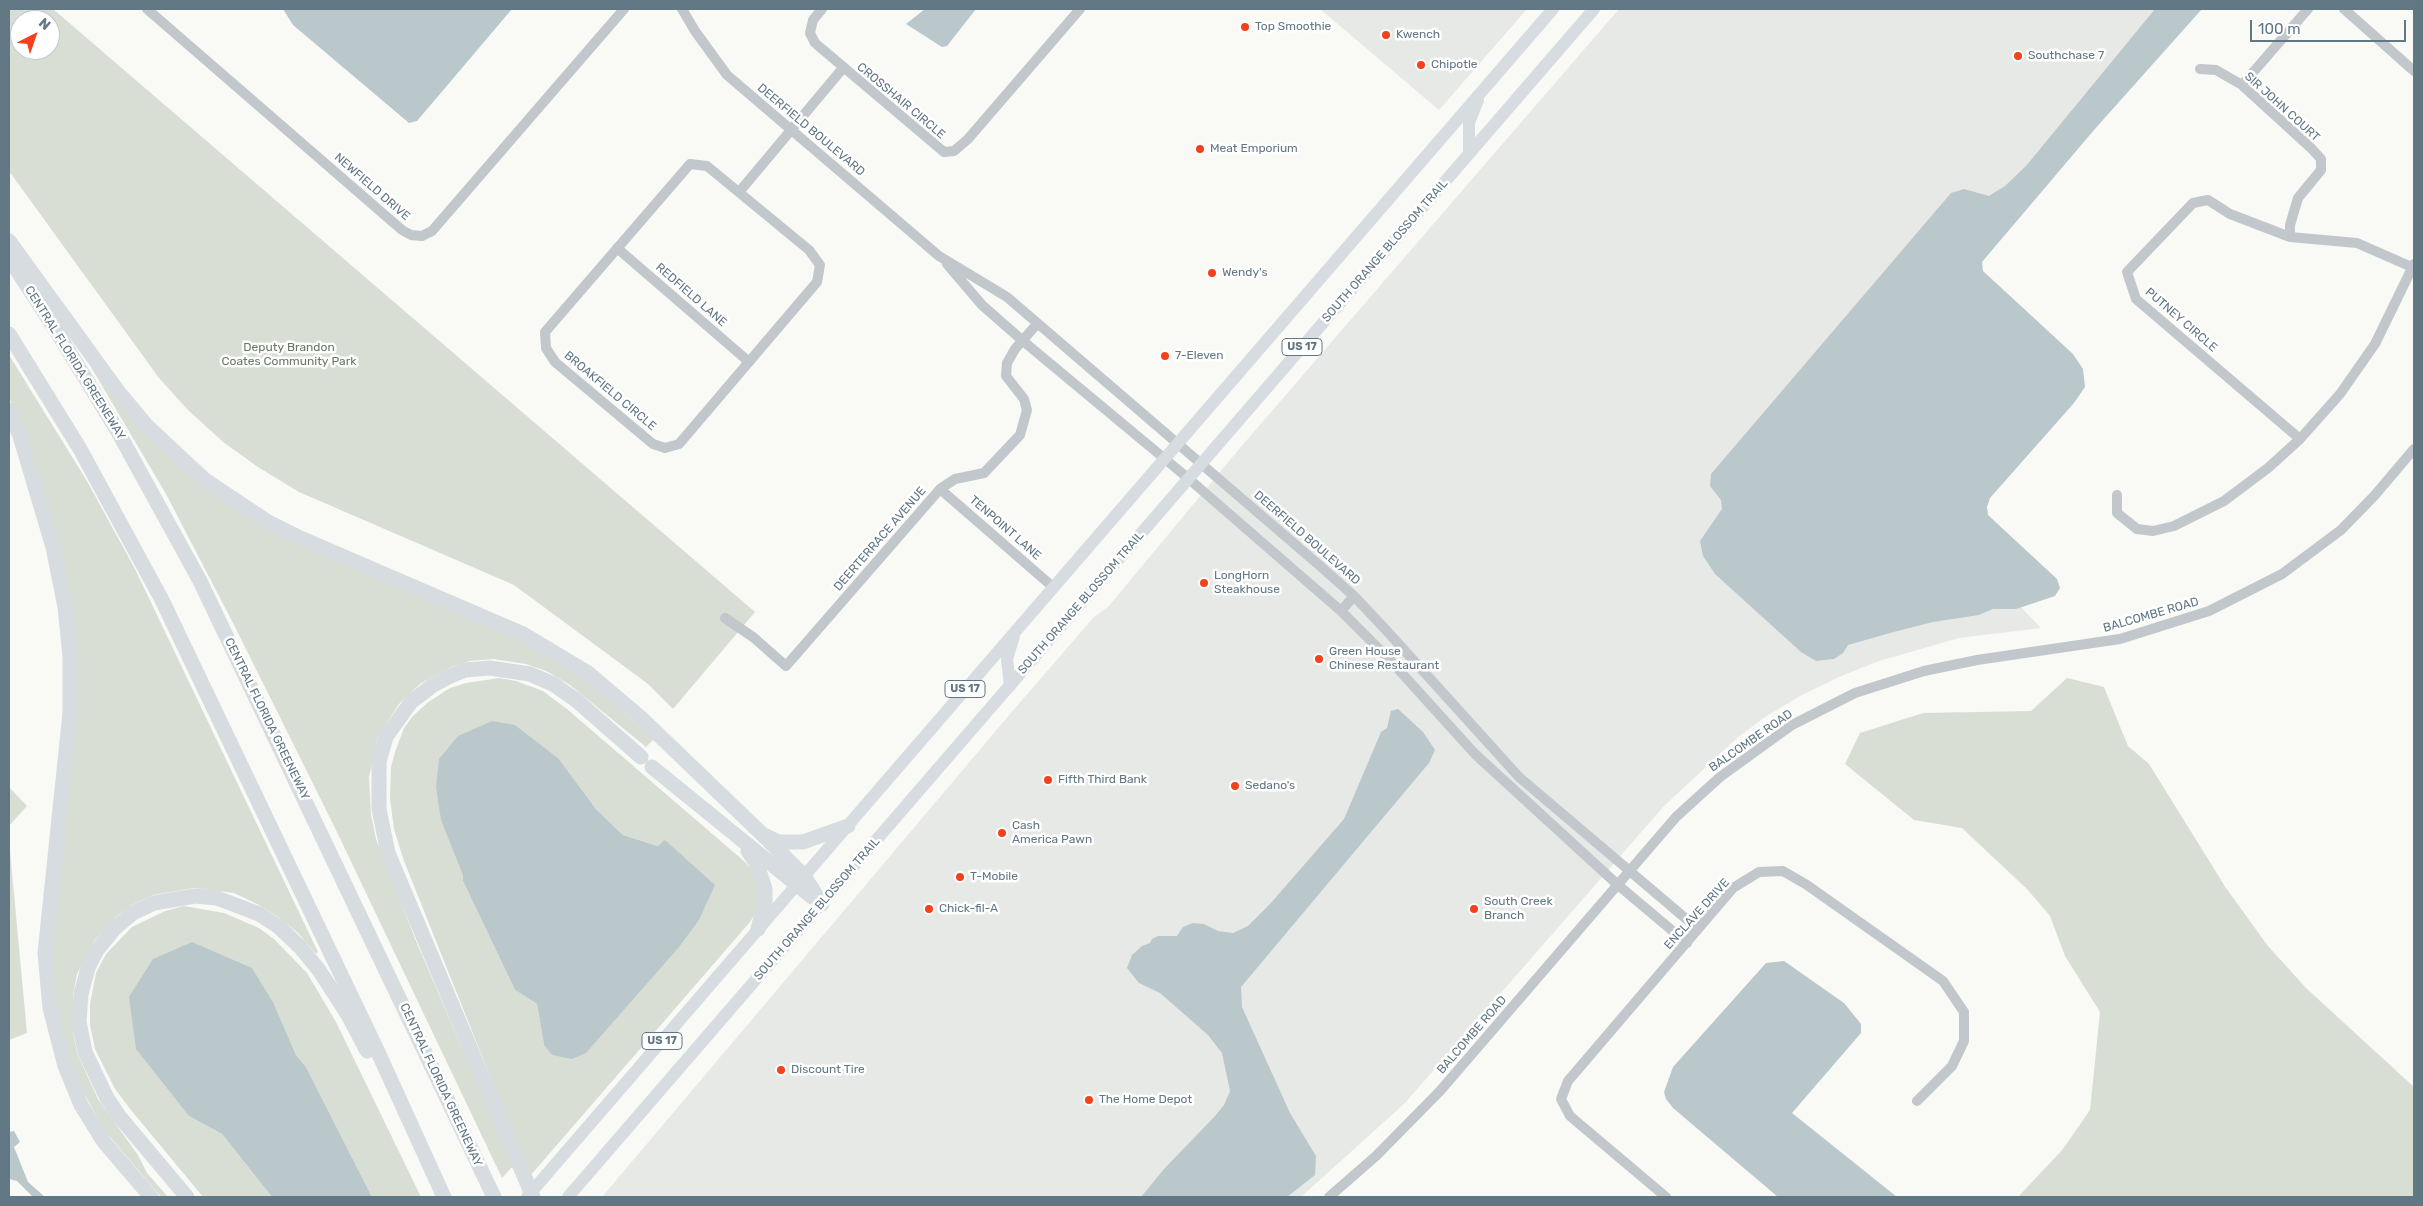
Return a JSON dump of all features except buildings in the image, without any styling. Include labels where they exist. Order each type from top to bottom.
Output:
[{"type":"highway","points":[[9,241],[117,390],[147,426],[205,480],[268,522],[523,634],[588,673],[640,717],[763,835],[822,904]]},
{"type":"highway","name":"CENTRAL FLORIDA GREENEWAY","points":[[9,258],[58,332],[117,430],[200,581],[493,1195]]},
{"type":"highway","points":[[9,334],[80,449],[158,592],[373,1041],[443,1197]]},
{"type":"highway","points":[[9,410],[20,436],[54,547],[65,607],[70,656],[70,713],[45,953],[50,1008],[64,1066],[81,1105],[104,1142],[151,1197]]},
{"type":"highway","points":[[533,1197],[388,853],[382,830],[378,792],[379,762],[386,737],[411,702],[432,686],[466,670],[490,668],[530,674],[553,684],[576,700],[740,839],[800,880]]},
{"type":"highway","points":[[763,835],[778,842],[796,843],[813,840],[848,826]]},
{"type":"highway","points":[[740,839],[757,864],[763,880],[765,902],[758,929]]},
{"type":"highway","points":[[188,1197],[119,1116],[107,1098],[85,1052],[79,1022],[81,994],[88,968],[97,950],[115,928],[134,913],[154,903],[195,896],[217,898],[259,914],[286,934],[319,970],[348,1015],[443,1197]]},
{"type":"main road","name":"US 17","points":[[527,1197],[1553,9]]},
{"type":"main road","name":"SOUTH ORANGE BLOSSOM TRAIL","points":[[568,1197],[1594,9]]},
{"type":"main road","points":[[1469,154],[1469,123],[1482,91]]},
{"type":"main road","points":[[1010,686],[1007,659],[1015,632]]},
{"type":"street","name":"NEWFIELD DRIVE","points":[[152,10],[402,230],[412,236],[422,236],[432,231],[624,9]]},
{"type":"street","name":"DEERFIELD BOULEVARD","points":[[682,9],[695,32],[727,75],[940,256],[1007,298],[1354,596],[1518,777],[1698,929]]},
{"type":"street","points":[[822,9],[813,20],[810,33],[815,43],[843,68]]},
{"type":"street","name":"CROSSHAIR CIRCLE","points":[[791,130],[843,68],[934,146],[944,152],[954,151],[968,139],[1080,9]]},
{"type":"street","points":[[2242,85],[2308,9]]},
{"type":"street","points":[[2344,9],[2414,71]]},
{"type":"street","name":"SIR JOHN COURT","points":[[2200,69],[2216,70],[2242,85],[2311,148],[2320,159],[2321,170],[2298,198],[2290,225],[2290,237]]},
{"type":"street","points":[[740,191],[791,130]]},
{"type":"street","name":"BROAKFIELD CIRCLE","points":[[690,164],[707,166],[740,191],[809,250],[820,265],[817,282],[679,444],[666,448],[653,444],[555,362],[546,348],[545,332],[617,248],[690,164]]},
{"type":"street","name":"PUTNEY CIRCLE","points":[[2300,439],[2136,299],[2127,272],[2193,203],[2208,200],[2230,214],[2290,237],[2357,243],[2414,266]]},
{"type":"street","name":"REDFIELD LANE","points":[[617,248],[748,361]]},
{"type":"street","name":"DEERFIELD BOULEVARD","points":[[940,256],[982,305],[1341,611],[1389,659],[1475,754],[1618,885],[1687,943]]},
{"type":"street","points":[[2117,494],[2117,513],[2138,528],[2154,531],[2174,526],[2224,501],[2268,468],[2300,439],[2340,394],[2375,344],[2414,266]]},
{"type":"street","name":"DEERTERRACE AVENUE","points":[[725,618],[754,637],[786,666],[940,488],[955,479],[984,473],[1020,435],[1027,410],[1024,399],[1006,376],[1007,363],[1038,324]]},
{"type":"street","name":"BALCOMBE ROAD","points":[[1329,1197],[1376,1156],[1440,1091],[1676,817],[1720,777],[1792,725],[1855,693],[1924,671],[1977,660],[2120,639],[2209,611],[2282,574],[2341,530],[2375,495],[2414,449]]},
{"type":"street","name":"TENPOINT LANE","points":[[940,488],[1053,587]]},
{"type":"street","points":[[1341,611],[1354,596]]},
{"type":"street","name":"ENCLAVE DRIVE","points":[[1666,1197],[1570,1116],[1561,1099],[1568,1081],[1733,888],[1760,872],[1783,871],[1807,885],[1943,981],[1964,1012],[1964,1040],[1952,1066],[1917,1101]]},
{"type":"shaded area","points":[[283,9],[512,9],[417,121],[409,123],[293,25]]},
{"type":"shaded area","points":[[925,9],[976,9],[947,46],[942,47],[906,24]]},
{"type":"shaded area","points":[[1320,9],[1527,9],[1439,110]]},
{"type":"shaded area","points":[[1619,9],[2174,9],[1830,408],[2041,628],[1959,638],[1879,661],[1839,677],[1800,696],[1765,717],[1737,738],[1664,806],[1405,1103],[1301,1197],[602,1197],[1016,707],[1094,617],[1108,607],[1240,448]]},
{"type":"shaded area","points":[[2155,9],[2202,9],[2094,130],[1982,262],[1983,271],[2073,354],[2083,369],[2085,387],[2074,403],[1990,498],[1987,507],[1988,515],[2057,579],[2060,588],[2055,596],[2016,609],[1993,609],[1979,615],[1933,622],[1890,633],[1848,645],[1843,653],[1834,659],[1816,661],[1801,652],[1715,574],[1703,556],[1700,541],[1722,509],[1721,500],[1710,486],[1711,474],[1951,193],[1964,189],[1989,196],[2005,186],[2026,166]]},
{"type":"shaded area","points":[[1398,709],[1423,732],[1435,750],[1429,763],[1241,987],[1242,1007],[1290,1113],[1316,1156],[1315,1175],[1287,1197],[1141,1197],[1164,1169],[1215,1116],[1224,1105],[1230,1091],[1222,1053],[1208,1035],[1160,993],[1139,983],[1127,968],[1132,955],[1142,946],[1150,943],[1152,939],[1158,936],[1177,936],[1183,927],[1193,923],[1204,924],[1218,931],[1233,933],[1248,926],[1270,904],[1344,819],[1381,732],[1387,728],[1391,711]]},
{"type":"shaded area","points":[[492,721],[515,725],[559,759],[596,809],[623,835],[658,846],[665,840],[715,885],[699,920],[679,947],[586,1053],[572,1059],[552,1055],[544,1045],[537,1004],[515,990],[463,881],[463,875],[441,820],[436,787],[439,759],[458,736]]},
{"type":"shaded area","points":[[192,942],[252,968],[274,1004],[296,1055],[306,1067],[372,1197],[272,1197],[222,1134],[189,1116],[136,1049],[129,997],[153,959]]},
{"type":"shaded area","points":[[1784,961],[1844,1003],[1861,1024],[1861,1033],[1792,1113],[1897,1197],[1778,1197],[1673,1108],[1666,1099],[1664,1092],[1673,1067],[1766,963]]},
{"type":"shaded area","points":[[14,1131],[20,1142],[14,1147],[28,1182],[45,1197],[33,1197],[17,1181],[9,1179],[9,1132]]},
{"type":"green space","name":"Deputy Brandon Coates Community Park","points":[[9,9],[54,10],[10,10],[10,60],[60,60],[60,15],[755,612],[673,709],[648,684],[514,585],[299,492],[258,467],[223,442],[187,409],[159,378],[9,171]]},
{"type":"green space","points":[[9,355],[87,481],[135,569],[318,952],[316,954],[298,933],[278,917],[257,904],[234,893],[194,888],[153,895],[132,905],[117,916],[94,941],[77,974],[73,995],[73,1031],[77,1053],[98,1099],[138,1155],[147,1173],[168,1197],[161,1197],[105,1131],[76,1079],[61,1032],[51,964],[76,671],[28,445],[9,397]]},
{"type":"green space","points":[[91,367],[208,486],[566,663],[654,739],[646,747],[570,685],[546,671],[526,664],[493,659],[470,661],[451,667],[420,684],[399,704],[378,737],[369,777],[371,814],[376,839],[416,941],[513,1166],[502,1178],[335,828],[233,623],[166,494]]},
{"type":"green space","points":[[499,678],[516,681],[543,691],[567,709],[745,862],[754,871],[761,894],[756,912],[750,922],[530,1176],[404,861],[394,829],[390,799],[391,767],[404,728],[412,717],[427,703],[450,688],[466,683]],"holes":[[[559,759],[596,809],[623,835],[658,846],[544,1045],[537,1004],[515,990],[463,881],[463,875]]]},
{"type":"green space","points":[[2067,678],[2104,687],[2128,746],[2149,764],[2226,888],[2268,946],[2306,988],[2414,1087],[2414,1197],[2018,1197],[2063,1149],[2090,1110],[2100,1012],[2065,956],[2050,916],[2027,889],[1962,828],[1914,820],[1845,764],[1860,733],[1923,713],[2031,711]]},
{"type":"green space","points":[[9,787],[27,806],[9,826]]},
{"type":"green space","points":[[10,851],[27,1033],[9,1040],[9,853]]},
{"type":"green space","points":[[184,906],[224,913],[259,928],[274,939],[307,973],[336,1022],[421,1197],[372,1197],[306,1067],[296,1055],[274,1004],[189,1116],[222,1134],[272,1197],[203,1197],[131,1110],[115,1089],[95,1049],[90,1025],[90,1004],[96,973],[106,954],[132,927],[165,911]]},
{"type":"place","name":"Top Smoothie","points":[[1245,27]]},
{"type":"place","name":"Kwench","points":[[1386,35]]},
{"type":"place","name":"Southchase 7","points":[[2018,56]]},
{"type":"place","name":"Chipotle","points":[[1421,65]]},
{"type":"place","name":"Meat Emporium","points":[[1200,149]]},
{"type":"place","name":"Wendy's","points":[[1212,273]]},
{"type":"place","name":"7-Eleven","points":[[1165,356]]},
{"type":"place","name":"LongHorn Steakhouse","points":[[1204,583]]},
{"type":"place","name":"Green House Chinese Restaurant","points":[[1319,659]]},
{"type":"place","name":"Fifth Third Bank","points":[[1048,780]]},
{"type":"place","name":"Sedano's","points":[[1235,786]]},
{"type":"place","name":"Cash America Pawn","points":[[1002,833]]},
{"type":"place","name":"T-Mobile","points":[[960,877]]},
{"type":"place","name":"Chick-fil-A","points":[[929,909]]},
{"type":"place","name":"South Creek Branch","points":[[1474,909]]},
{"type":"place","name":"Discount Tire","points":[[781,1070]]},
{"type":"place","name":"The Home Depot","points":[[1089,1100]]}]
